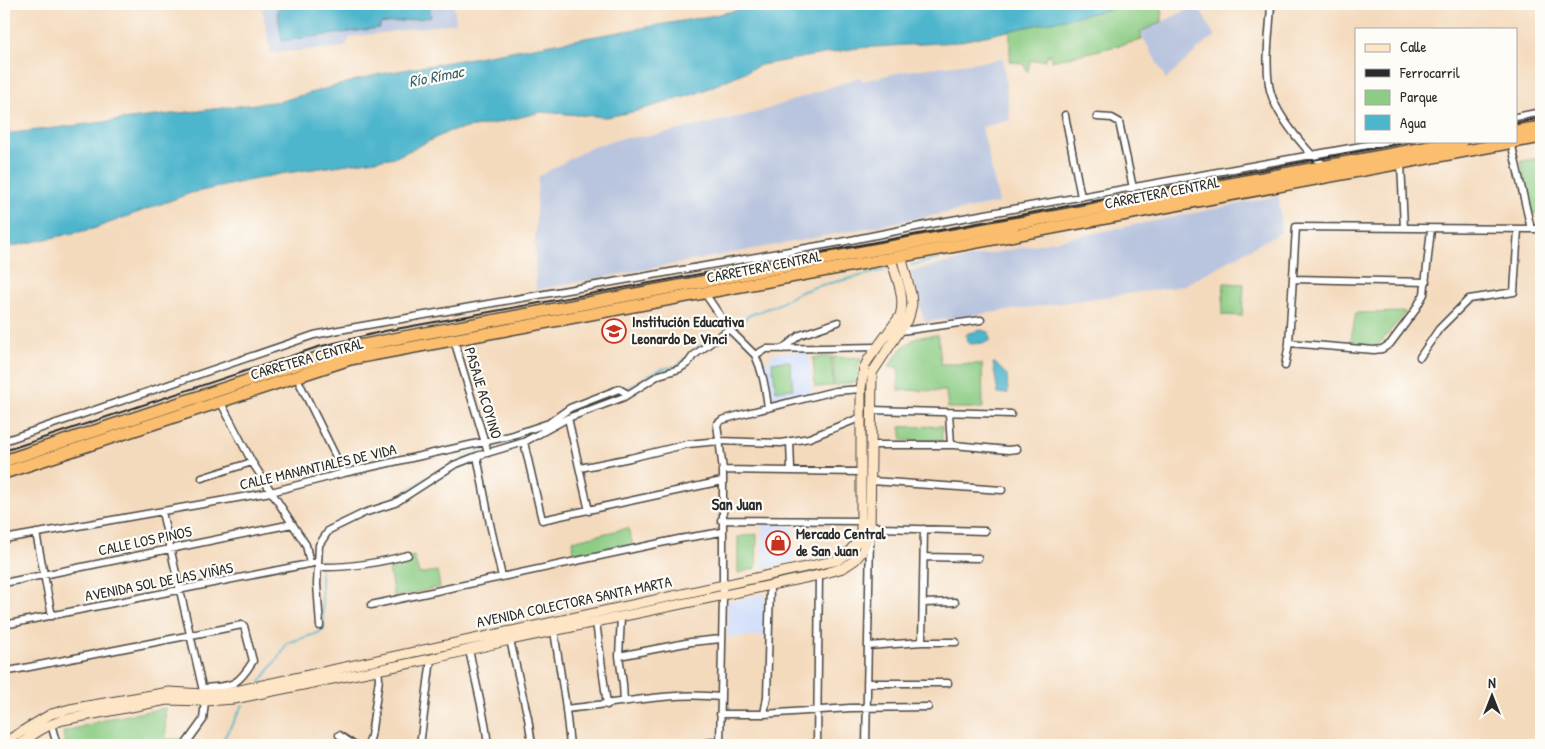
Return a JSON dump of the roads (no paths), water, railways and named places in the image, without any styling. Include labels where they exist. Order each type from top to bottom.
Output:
[{"type":"highway","points":[[1518,131],[1541,127]]},
{"type":"highway","name":"CARRETERA CENTRAL","points":[[1518,141],[1541,137]]},
{"type":"highway","name":"CARRETERA CENTRAL","points":[[4,462],[349,348],[628,295],[704,287],[896,257],[1030,227],[1327,166],[1457,142]]},
{"type":"highway","name":"CARRETERA CENTRAL","points":[[4,473],[350,359],[454,340],[704,287],[1030,227],[1340,175],[1511,142]]},
{"type":"street","points":[[1271,4],[1268,59],[1269,85],[1275,103],[1283,119],[1312,156],[1340,175]]},
{"type":"street","points":[[1518,117],[1541,112]]},
{"type":"street","points":[[1065,115],[1081,197]]},
{"type":"street","points":[[1096,117],[1112,118],[1119,122],[1133,188]]},
{"type":"street","points":[[4,441],[314,335],[841,242],[950,220],[1383,142]]},
{"type":"street","points":[[1511,142],[1531,229]]},
{"type":"street","points":[[1401,163],[1404,228]]},
{"type":"street","points":[[1285,366],[1289,343],[1296,227],[1541,230]]},
{"type":"street","points":[[1289,343],[1374,350],[1382,349],[1390,344],[1414,312],[1424,294],[1431,229]]},
{"type":"street","points":[[1420,357],[1439,329],[1469,299],[1514,292],[1518,229]]},
{"type":"street","name":"AVENIDA COLECTORA SANTA MARTA","points":[[4,743],[29,726],[52,714],[70,709],[170,692],[234,698],[431,659],[510,640],[770,586],[843,568],[855,560],[862,552],[871,529],[872,373],[877,362],[901,331],[909,317],[912,304],[896,257]]},
{"type":"street","name":"AVENIDA COLECTORA SANTA MARTA","points":[[19,745],[35,733],[63,720],[272,683],[838,560],[848,554],[861,537],[861,389],[864,368],[900,316],[902,296],[896,257]]},
{"type":"street","points":[[1294,279],[1426,282]]},
{"type":"street","points":[[626,280],[628,295]]},
{"type":"street","points":[[704,287],[729,329],[754,355],[760,365],[766,386],[768,408]]},
{"type":"street","points":[[550,294],[554,309]]},
{"type":"street","points":[[901,331],[981,320]]},
{"type":"street","points":[[782,349],[800,335],[838,322]]},
{"type":"street","points":[[320,626],[317,584],[319,545],[330,530],[364,513],[395,503],[454,466],[477,456],[524,442],[568,418],[611,403],[659,375],[679,369],[729,329]]},
{"type":"street","name":"PASAJE ACOYINO","points":[[454,340],[488,453]]},
{"type":"street","points":[[754,355],[766,349],[878,347]]},
{"type":"street","points":[[296,376],[344,472]]},
{"type":"street","name":"CALLE MANANTIALES DE VIDA","points":[[4,539],[271,492],[344,472],[510,436],[549,423],[570,408],[619,389],[628,394]]},
{"type":"street","points":[[692,745],[720,743],[722,470],[717,424],[722,420],[835,391],[861,389]]},
{"type":"street","points":[[220,401],[252,462],[306,545],[310,564]]},
{"type":"street","points":[[871,410],[1011,414]]},
{"type":"street","points":[[949,413],[951,445]]},
{"type":"street","points":[[580,468],[688,444],[718,441],[781,443],[809,438],[862,417]]},
{"type":"street","points":[[568,418],[589,511]]},
{"type":"street","points":[[790,441],[791,470]]},
{"type":"street","points":[[524,442],[542,520],[722,482]]},
{"type":"street","points":[[872,445],[951,445],[1008,450],[1017,449]]},
{"type":"street","points":[[477,456],[502,577]]},
{"type":"street","points":[[202,478],[252,462]]},
{"type":"street","points":[[722,470],[862,472]]},
{"type":"street","points":[[872,481],[1002,490]]},
{"type":"street","points":[[162,512],[204,694],[203,720],[185,745]]},
{"type":"street","points":[[721,520],[862,521],[871,529],[985,531]]},
{"type":"street","name":"CALLE LOS PINOS","points":[[4,583],[292,524]]},
{"type":"street","points":[[866,745],[871,529]]},
{"type":"street","points":[[922,642],[924,529]]},
{"type":"street","points":[[371,605],[678,539],[722,532]]},
{"type":"street","points":[[36,534],[52,616]]},
{"type":"street","name":"AVENIDA SOL DE LAS VIÑAS","points":[[4,625],[310,564],[368,564],[384,562],[408,555]]},
{"type":"street","points":[[924,557],[978,558]]},
{"type":"street","points":[[817,745],[819,575]]},
{"type":"street","points":[[764,714],[767,698],[770,586]]},
{"type":"street","points":[[923,603],[955,602]]},
{"type":"street","points":[[620,617],[619,656],[624,702]]},
{"type":"street","points":[[596,622],[607,705]]},
{"type":"street","points":[[4,672],[242,625],[245,628],[253,661],[244,675],[234,685],[204,694]]},
{"type":"street","points":[[554,631],[570,745]]},
{"type":"street","points":[[619,656],[721,638]]},
{"type":"street","points":[[510,640],[528,718],[532,745]]},
{"type":"street","points":[[868,646],[922,642],[956,642]]},
{"type":"street","points":[[470,650],[486,724],[488,745]]},
{"type":"street","points":[[420,745],[431,659]]},
{"type":"street","points":[[368,745],[379,679],[378,669]]},
{"type":"street","points":[[867,683],[948,683]]},
{"type":"street","points":[[566,710],[637,700],[702,695],[720,697]]},
{"type":"street","points":[[720,714],[764,714],[866,707],[928,706]]},
{"type":"street","points":[[51,724],[57,745]]},
{"type":"street","points":[[339,736],[354,745]]},
{"type":"water","points":[[315,4],[429,4],[431,17],[380,24],[380,28],[282,41],[277,9]]},
{"type":"water","name":"Río Rímac","points":[[766,4],[1134,4],[957,42],[857,48],[761,65],[695,94],[633,112],[606,117],[541,112],[497,123],[450,131],[396,157],[280,174],[191,193],[93,229],[4,248],[4,134],[281,101],[375,75],[710,16]]},
{"type":"water","points":[[981,330],[989,332],[990,340],[985,343],[970,344],[967,342],[966,335],[968,333]]},
{"type":"water","points":[[993,363],[1007,375],[1008,393],[998,394]]},
{"type":"waterway","points":[[946,258],[962,255]]},
{"type":"waterway","points":[[911,265],[939,259]]},
{"type":"waterway","points":[[735,325],[750,315],[779,304],[798,293],[818,286],[890,269]]},
{"type":"waterway","points":[[627,389],[662,369],[677,366],[696,349],[710,340]]},
{"type":"waterway","points":[[605,397],[620,393]]},
{"type":"waterway","points":[[566,414],[594,402]]},
{"type":"waterway","points":[[506,444],[536,431]]},
{"type":"waterway","points":[[461,459],[484,449]]},
{"type":"waterway","points":[[388,502],[444,468]]},
{"type":"waterway","points":[[337,523],[353,515]]},
{"type":"waterway","points":[[260,682],[287,643],[318,633],[324,628],[321,568]]},
{"type":"waterway","points":[[220,745],[243,705]]},
{"type":"railway","points":[[1518,123],[1541,118]]},
{"type":"railway","points":[[4,451],[318,347],[385,331],[865,244],[1410,142]]},
{"type":"place","name":"Institución Educativa Leonardo De Vinci","points":[[614,331]]},
{"type":"place","name":"Mercado Central de San Juan","points":[[778,543]]},
{"type":"district","name":"San Juan","points":[[737,504]]}]
